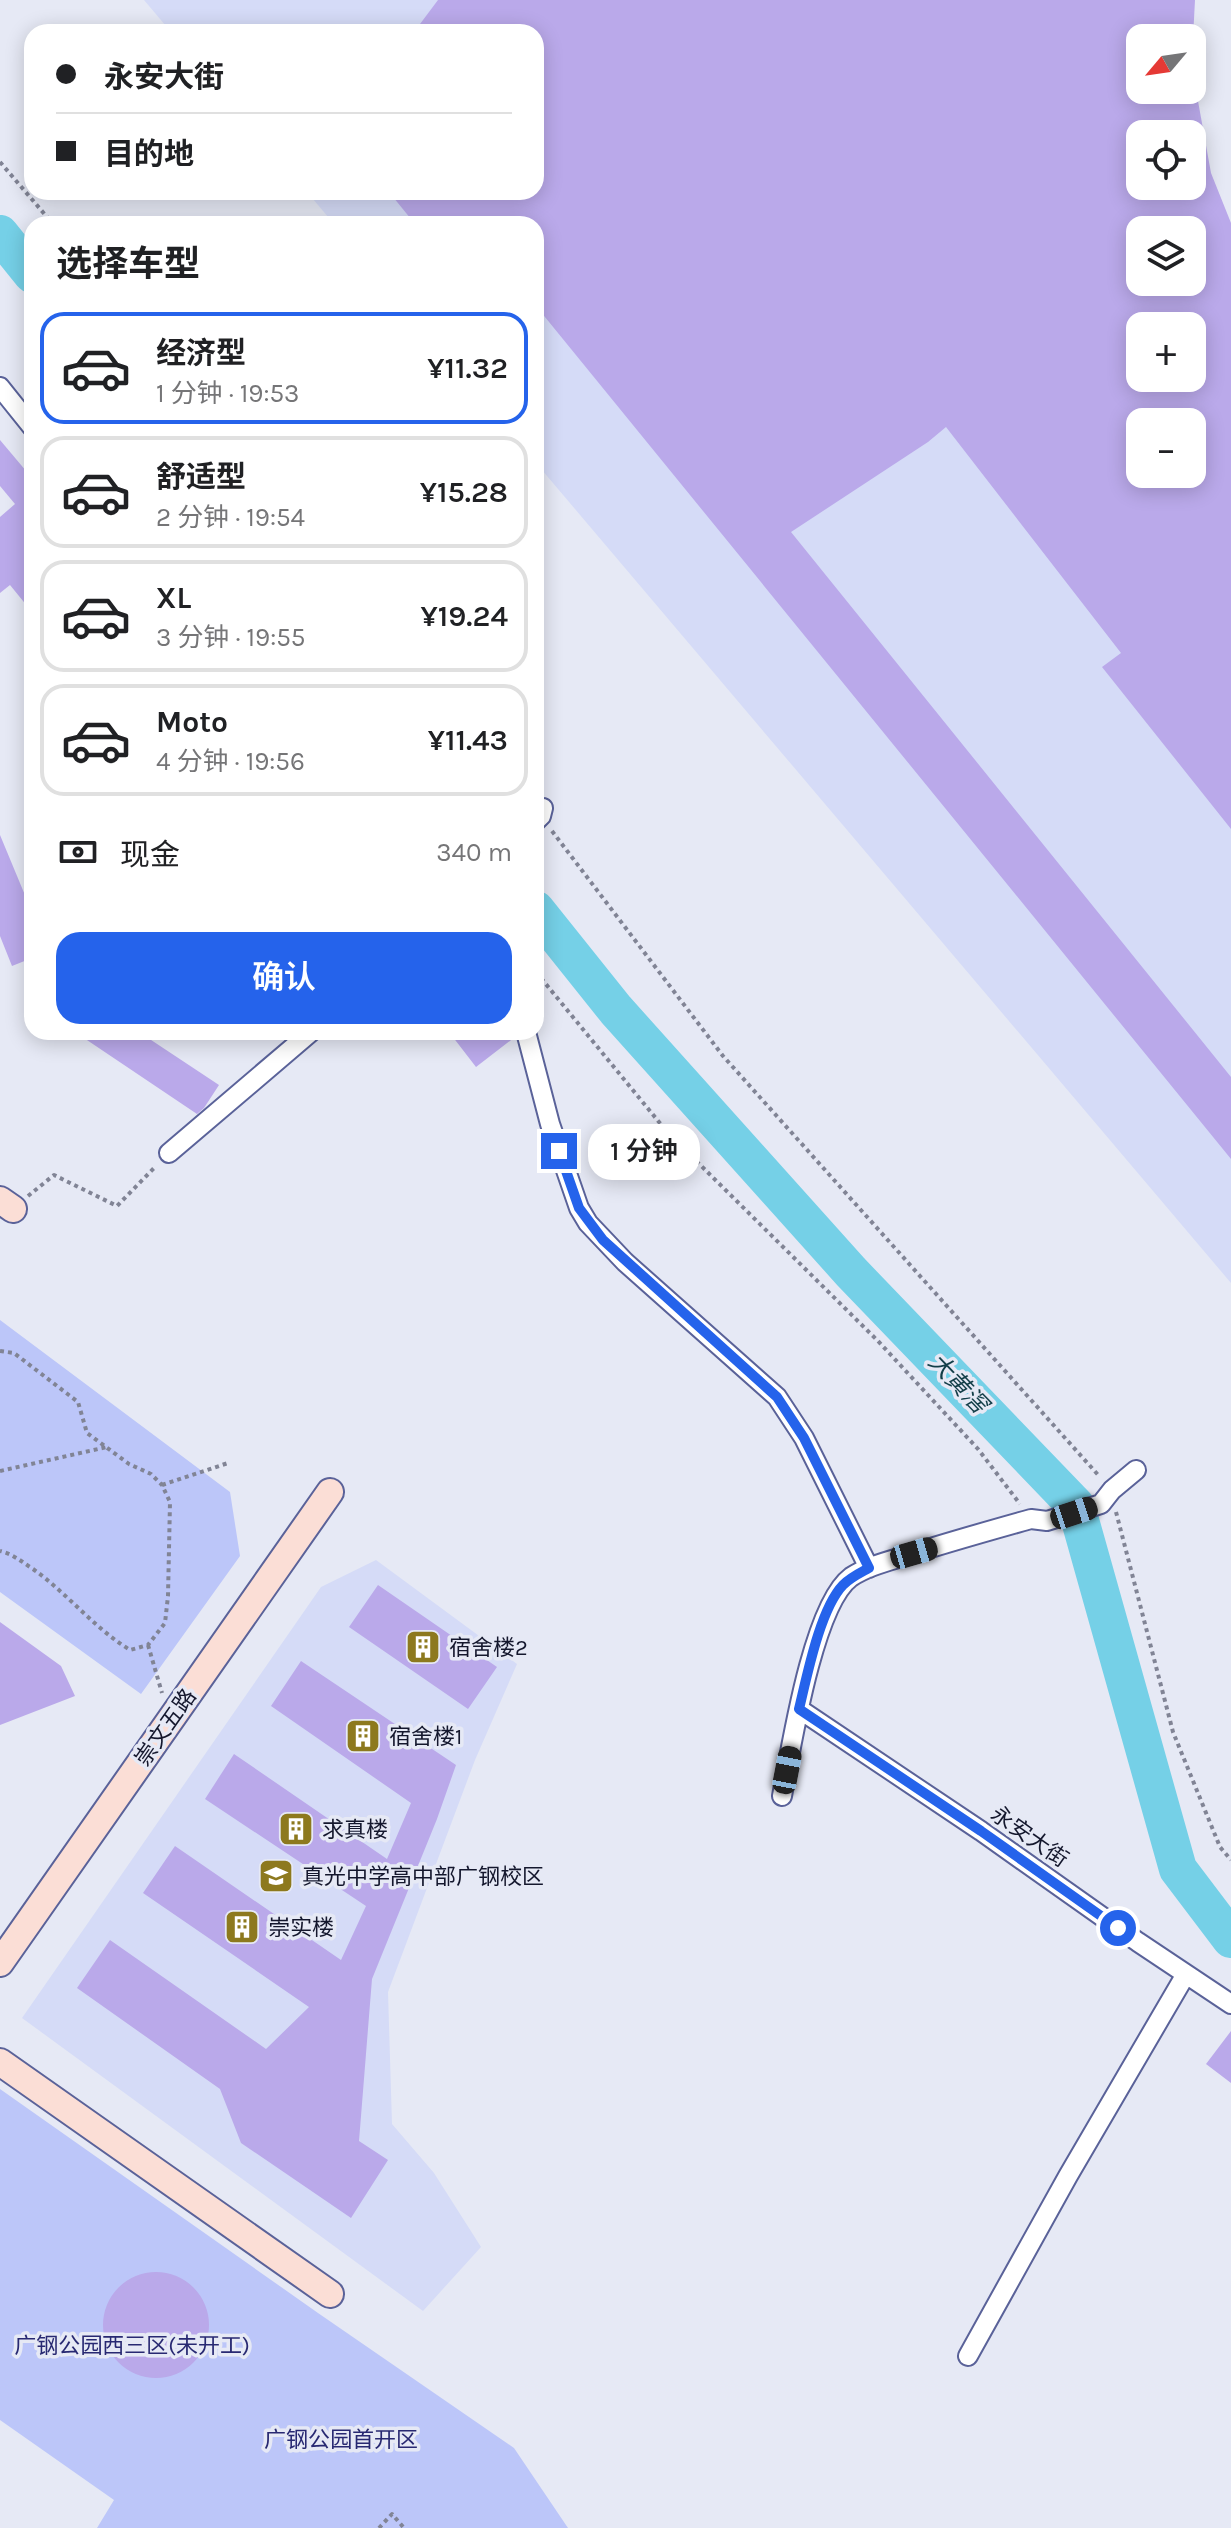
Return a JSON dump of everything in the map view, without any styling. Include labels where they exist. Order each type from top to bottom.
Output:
[{"type":"street","points":[[0,387],[24,417]]},
{"type":"street","points":[[169,1153],[302,1040]]},
{"type":"street","points":[[528,1040],[550,1124],[579,1208],[588,1223],[625,1262],[777,1397],[804,1438],[869,1568]]},
{"type":"street","points":[[782,1796],[813,1656],[832,1599],[841,1586],[869,1568],[1039,1520],[1106,1497],[1136,1470]]},
{"type":"street","name":"崇文五路","points":[[0,1963],[330,1492]]},
{"type":"street","name":"永安大街","points":[[799,1709],[1231,2004]]},
{"type":"street","points":[[968,2356],[1186,1974]]},
{"type":"street","points":[[0,2062],[330,2294]]},
{"type":"path","points":[[0,162],[24,190]]},
{"type":"path","points":[[32,200],[46,216]]},
{"type":"path","points":[[544,820],[723,1056],[1106,1497],[1122,1540],[1173,1732],[1220,1847],[1231,1860]]},
{"type":"path","points":[[544,982],[668,1133],[878,1341],[1039,1520]]},
{"type":"path","points":[[6,1204],[54,1175],[117,1206],[169,1153]]},
{"type":"path","points":[[0,1351],[14,1353],[78,1402],[87,1433],[129,1464],[151,1474],[162,1485],[170,1502],[165,1623],[148,1645],[130,1650],[116,1642],[49,1581],[10,1553],[0,1551]]},
{"type":"path","points":[[0,1471],[107,1447]]},
{"type":"path","points":[[162,1485],[228,1463]]},
{"type":"path","points":[[148,1645],[162,1693]]},
{"type":"path","points":[[379,2528],[392,2514],[404,2528]]},
{"type":"shaded area","points":[[144,0],[1164,0],[1149,24],[1126,24],[1126,104],[1140,104],[1140,120],[1126,120],[1126,200],[1140,200],[1140,216],[1126,216],[1126,296],[1198,296],[1206,312],[1126,312],[1126,392],[1206,392],[1206,312],[1231,366],[1231,1283],[544,472],[544,216],[327,216],[314,200],[544,200],[544,24],[164,24]]},
{"type":"shaded area","name":"真光中学高中部广钢校区","points":[[376,1560],[517,1664],[475,1760],[388,1992],[392,2124],[434,2173],[481,2247],[423,2311],[22,2018],[321,1587]]},
{"type":"green space","points":[[0,1320],[230,1492],[240,1556],[141,1694],[0,1592]]},
{"type":"green space","name":"广钢公园西三区(未开工)","points":[[0,2089],[514,2448],[568,2528],[97,2528],[114,2500],[0,2420]]},
{"type":"building","points":[[438,0],[1195,0],[1194,24],[1126,24],[1126,104],[1199,104],[1201,120],[1126,120],[1126,200],[1206,200],[1206,145],[1211,173],[1231,223],[1231,829],[1102,667],[1121,653],[946,427],[791,532],[1231,1077],[1231,1159],[544,316],[544,216],[408,216],[396,200],[544,200],[544,24],[420,24]]},
{"type":"building","points":[[0,440],[24,468],[24,602],[10,585],[0,593],[0,517],[15,504],[0,486]]},
{"type":"building","points":[[0,835],[24,893],[24,961],[12,966],[0,936]]},
{"type":"building","points":[[87,1040],[151,1040],[219,1085],[197,1114]]},
{"type":"building","points":[[455,1040],[511,1040],[476,1067]]},
{"type":"building","name":"宿舍楼2","points":[[378,1585],[497,1667],[468,1709],[349,1627]]},
{"type":"building","points":[[0,1622],[61,1666],[75,1696],[0,1725]]},
{"type":"building","points":[[301,1661],[456,1765],[372,1979],[359,2141],[388,2160],[351,2218],[241,2143],[220,2089],[77,1988],[110,1940],[266,2049],[309,2007],[143,1893],[175,1846],[341,1960],[366,1906],[205,1799],[234,1754],[387,1859],[411,1803],[271,1706]]},
{"type":"building","points":[[1231,2031],[1231,2083],[1206,2064]]},
{"type":"building","points":[[156,2272],[176,2276],[194,2287],[205,2305],[209,2325],[205,2345],[194,2363],[176,2374],[156,2378],[136,2374],[118,2363],[107,2345],[103,2325],[107,2305],[118,2287],[136,2276]]},
{"type":"waterway","name":"大黄滘","points":[[0,234],[24,264]]},
{"type":"waterway","name":"大黄滘","points":[[544,920],[616,1010],[851,1272],[1076,1506],[1178,1869],[1231,1939]]},
{"type":"place","name":"宿舍楼2","points":[[423,1647]]},
{"type":"place","name":"宿舍楼1","points":[[363,1736]]},
{"type":"place","name":"求真楼","points":[[296,1829]]},
{"type":"place","name":"真光中学高中部广钢校区","points":[[276,1876]]},
{"type":"place","name":"崇实楼","points":[[242,1927]]},
{"type":"route","points":[[559,1151],[579,1208],[588,1223],[625,1262],[764,1383],[791,1415],[869,1568],[841,1586],[832,1599],[799,1709],[981,1831],[1118,1928]]},
{"type":"park label","name":"广钢公园首开区","points":[[341,2439]]}]
